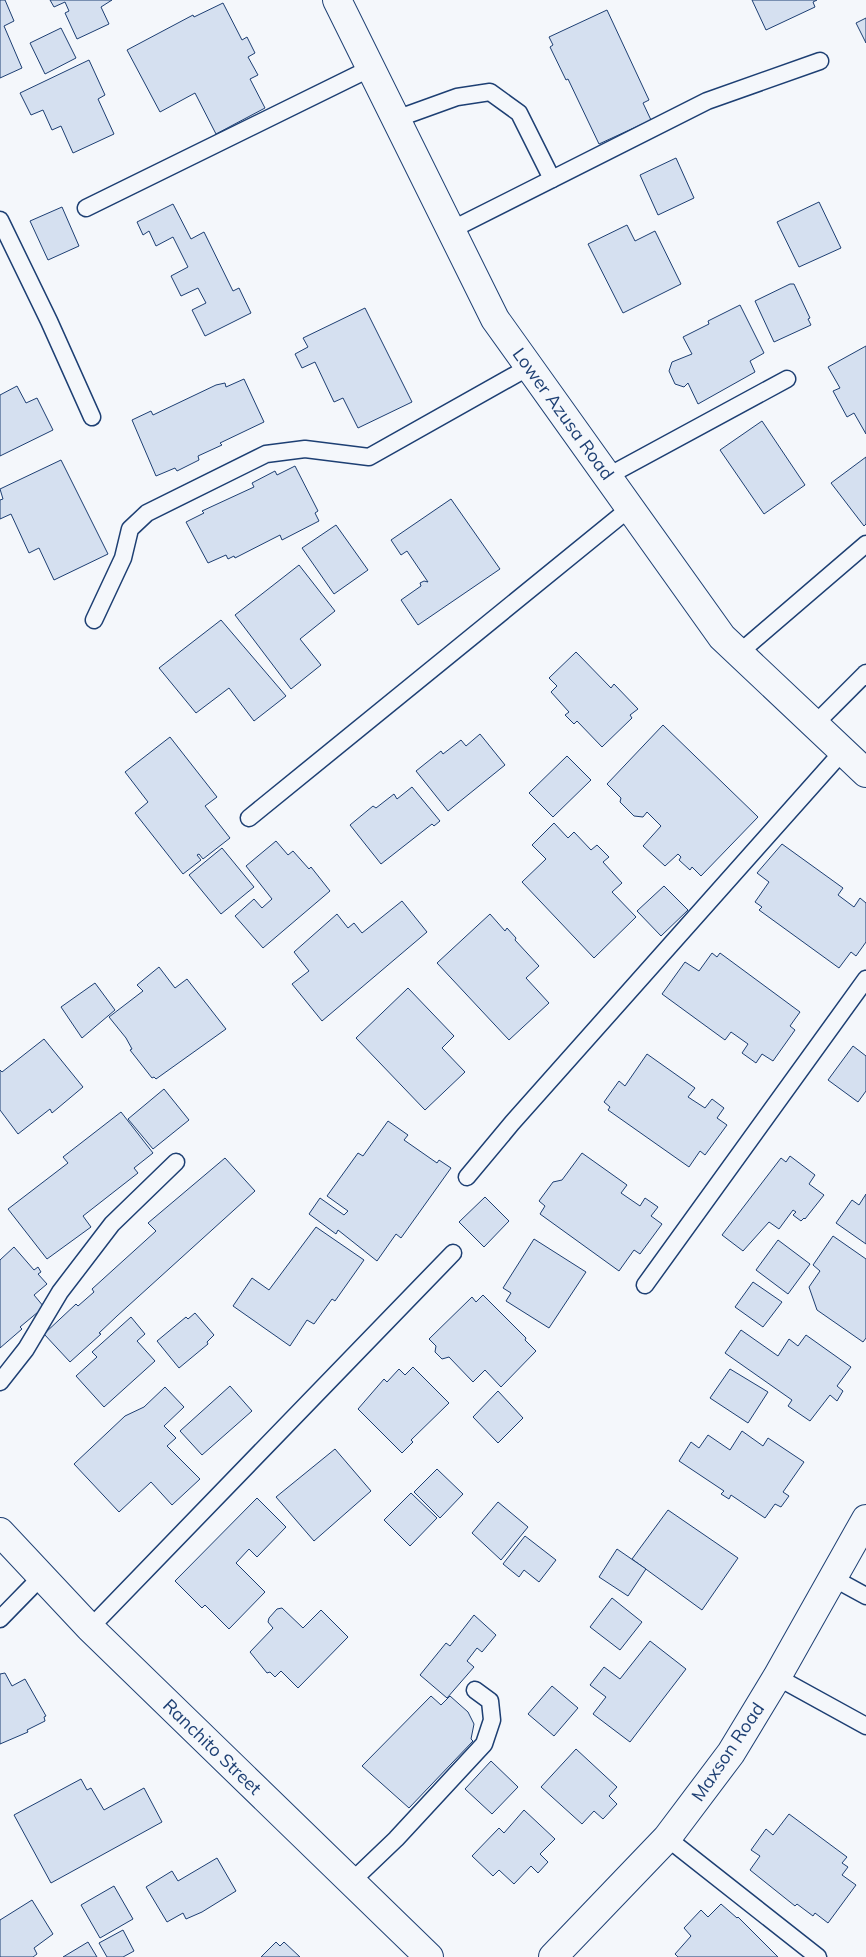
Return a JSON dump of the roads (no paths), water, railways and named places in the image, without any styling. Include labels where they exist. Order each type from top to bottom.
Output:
[{"type":"street","name":"Lower Azusa Road","points":[[337,0],[495,319],[722,637],[866,772]]},
{"type":"street","name":"Maxson Road","points":[[553,1957],[667,1838],[731,1753],[777,1677],[866,1519]]},
{"type":"street","name":"Ranchito Street","points":[[0,1532],[90,1628],[429,1957]]},
{"type":"lane","points":[[451,230],[708,101],[820,61]]},
{"type":"lane","points":[[86,208],[371,68]]},
{"type":"lane","points":[[396,119],[457,98],[490,92],[519,113],[552,179]]},
{"type":"lane","points":[[0,220],[49,321],[92,418]]},
{"type":"lane","points":[[94,620],[123,558],[130,529],[147,513],[266,454],[305,449],[369,457],[529,367]]},
{"type":"lane","points":[[608,476],[787,379]]},
{"type":"lane","points":[[249,818],[630,508]]},
{"type":"lane","points":[[739,653],[866,544]]},
{"type":"lane","points":[[814,724],[866,673]]},
{"type":"lane","points":[[467,1177],[512,1123],[843,751]]},
{"type":"lane","points":[[646,1285],[866,979]]},
{"type":"lane","points":[[0,1382],[26,1349],[60,1292],[112,1224],[176,1162]]},
{"type":"lane","points":[[90,1628],[453,1253]]},
{"type":"lane","points":[[0,1619],[42,1576]]},
{"type":"lane","points":[[833,1578],[866,1596]]},
{"type":"lane","points":[[777,1677],[866,1726]]},
{"type":"lane","points":[[351,1882],[396,1839],[484,1744],[492,1720],[490,1701],[475,1690]]},
{"type":"lane","points":[[667,1838],[818,1957]]}]
